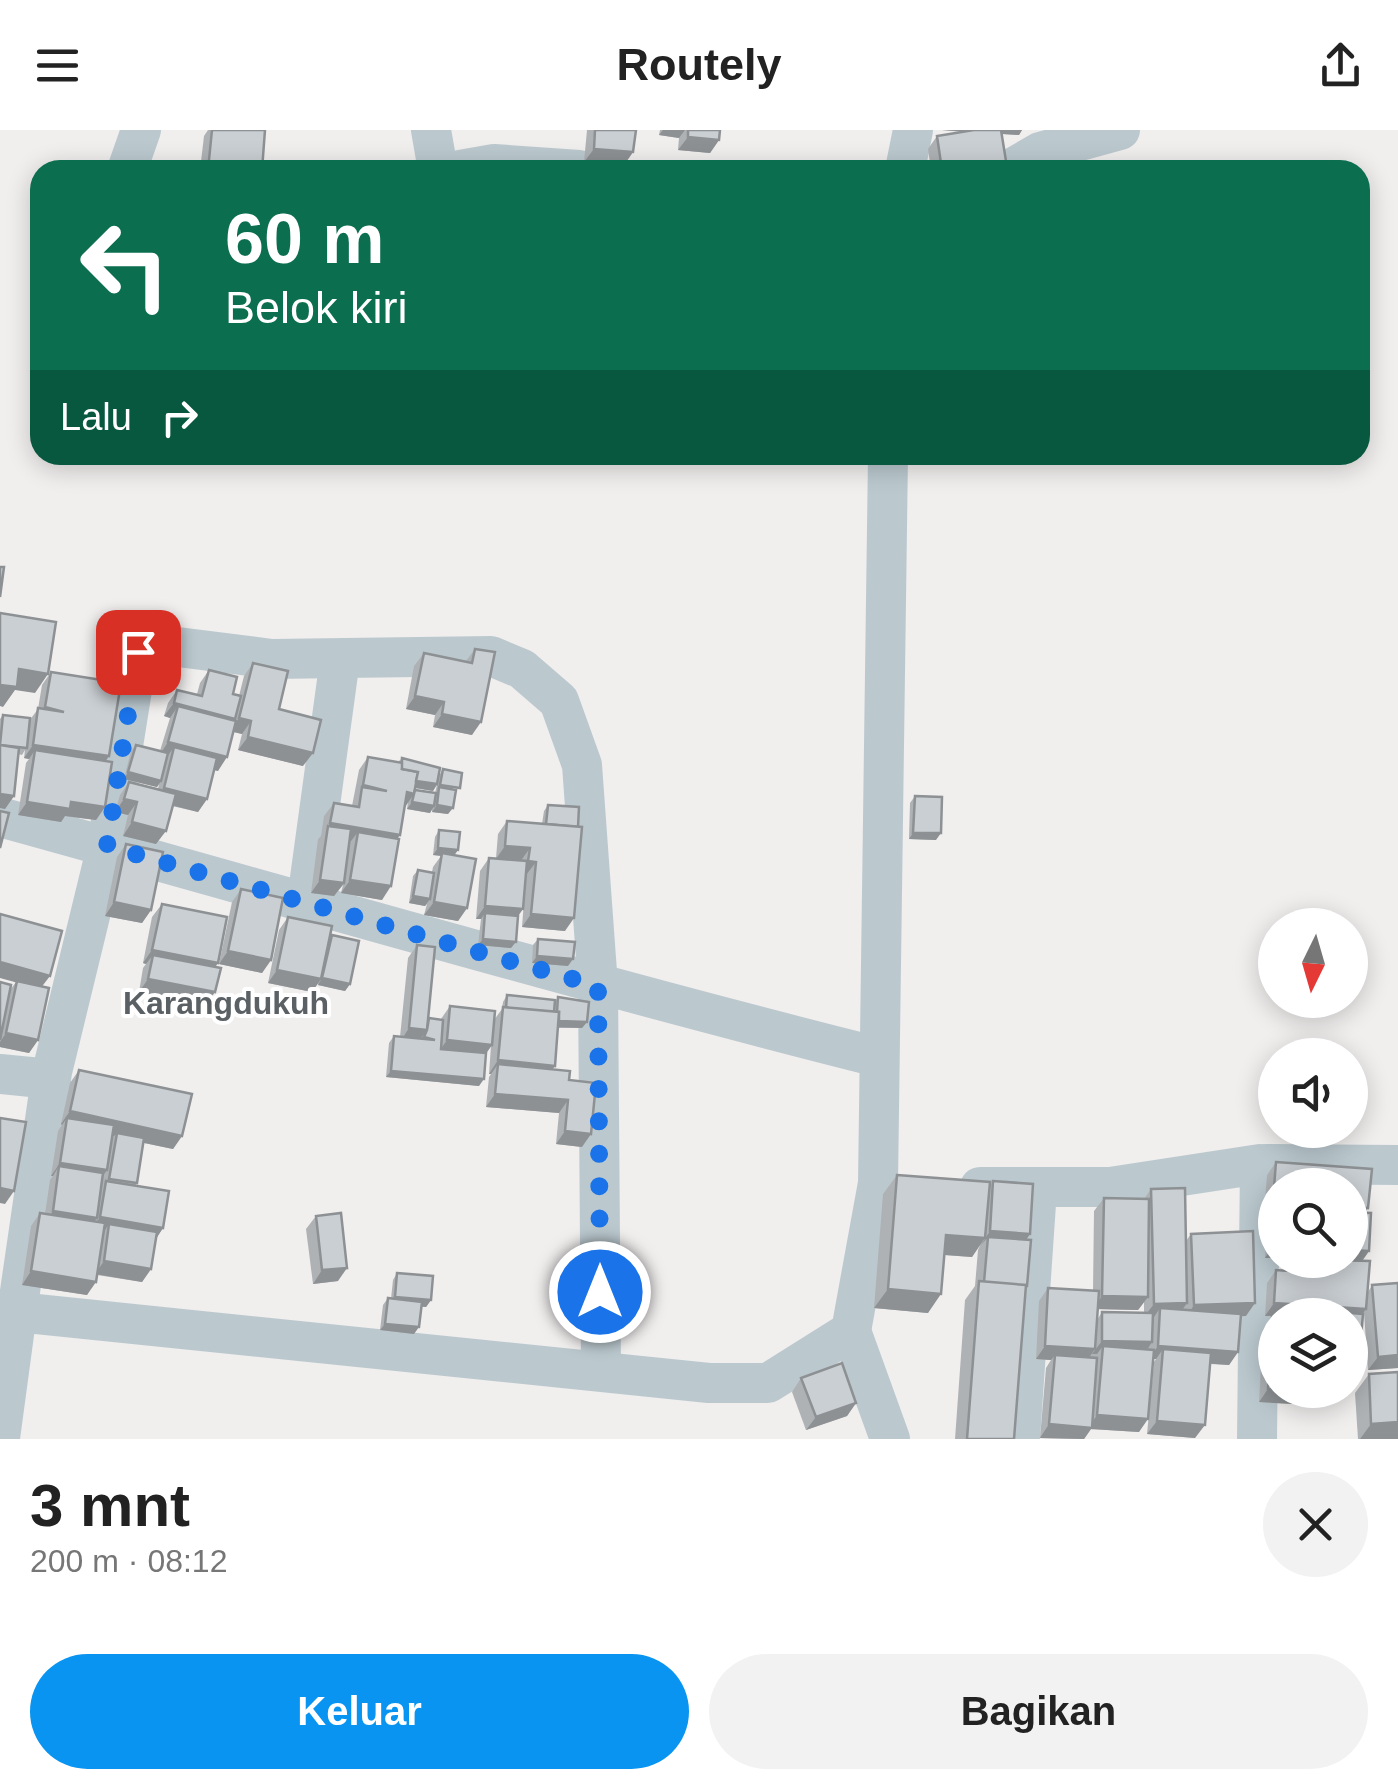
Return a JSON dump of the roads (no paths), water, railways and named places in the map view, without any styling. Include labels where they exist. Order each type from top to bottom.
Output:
[{"type":"street","points":[[130,160],[141,130]]},
{"type":"street","points":[[431,130],[436,160]]},
{"type":"street","points":[[907,160],[913,130]]},
{"type":"street","points":[[1026,160],[1040,152],[1120,130]]},
{"type":"street","points":[[9,1310],[710,1383],[768,1383],[851,1331],[913,1184],[878,1057],[888,465]]},
{"type":"street","points":[[0,1438],[9,1310],[51,1079],[107,846],[138,652],[162,644],[272,659],[491,656],[522,670],[559,701],[582,765],[598,986],[601,1369]]},
{"type":"street","points":[[306,900],[340,659]]},
{"type":"street","points":[[0,817],[306,900],[598,986],[878,1057]]},
{"type":"street","points":[[0,1074],[51,1079]]},
{"type":"street","points":[[913,1184],[1038,1190],[1110,1187],[1260,1164],[1398,1165]]},
{"type":"street","points":[[1257,1439],[1260,1164]]},
{"type":"street","points":[[1020,1439],[1038,1190]]},
{"type":"street","points":[[851,1331],[890,1439]]},
{"type":"district","name":"Karangdukuh","points":[[226,1003]]}]
